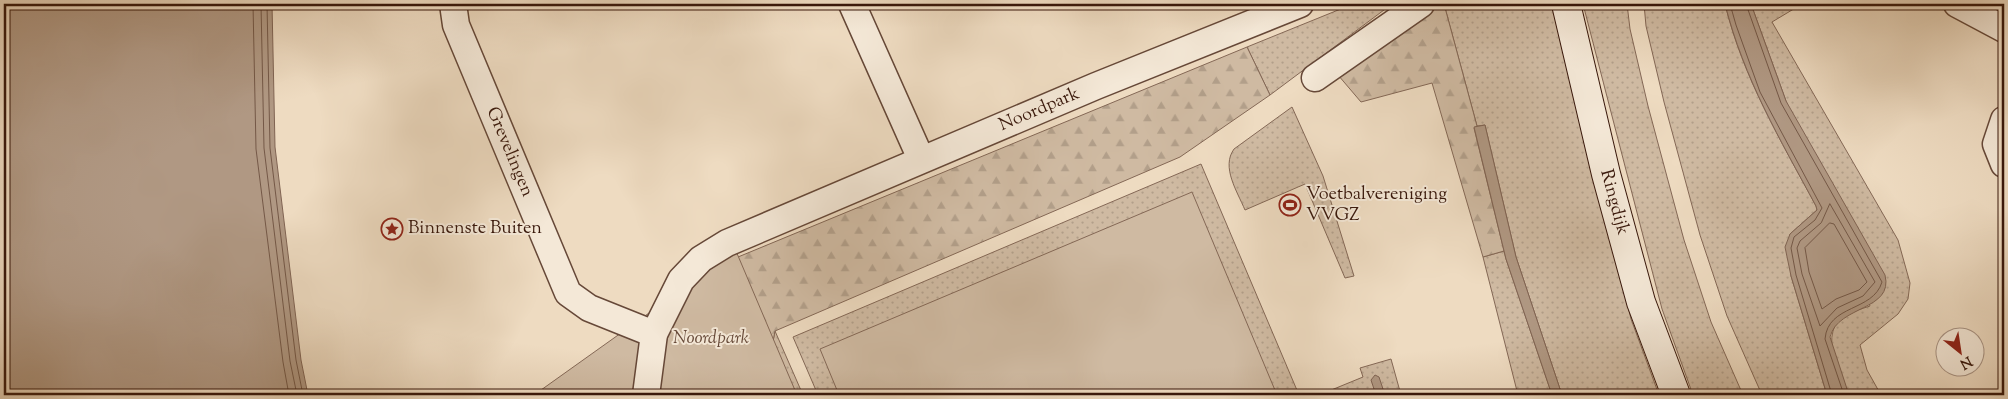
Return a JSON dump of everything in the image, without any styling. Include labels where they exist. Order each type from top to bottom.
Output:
[{"type":"main road","name":"Ringdijk","points":[[1566,4],[1606,174],[1641,302],[1676,395]]},
{"type":"street","name":"Grevelingen","points":[[453,4],[456,25],[568,293],[589,308],[654,334]]},
{"type":"street","points":[[852,4],[921,159]]},
{"type":"street","name":"Noordpark","points":[[646,395],[654,334],[681,280],[701,259],[727,243],[921,159],[1236,28],[1300,4]]},
{"type":"street","points":[[1316,78],[1421,4]]},
{"type":"street","points":[[1957,4],[2004,29]]},
{"type":"street","points":[[2004,120],[1996,144],[2004,164]]},
{"type":"green space","points":[[1353,4],[1392,4],[1270,95],[1247,47]]},
{"type":"green space","points":[[1441,4],[1444,4],[1477,126],[1474,128],[1504,251],[1483,257],[1432,83],[1361,102],[1338,75]]},
{"type":"green space","points":[[1444,4],[1554,4],[1631,319],[1659,395],[1562,395],[1516,257],[1485,125],[1477,126]]},
{"type":"green space","points":[[1583,4],[1627,4],[1630,29],[1648,106],[1684,240],[1711,322],[1743,395],[1693,395],[1662,309]]},
{"type":"green space","points":[[1644,4],[1725,4],[1752,83],[1816,206],[1817,210],[1790,234],[1791,276],[1827,395],[1762,395],[1727,316],[1700,235],[1664,102],[1646,26]]},
{"type":"green space","points":[[1751,4],[1802,4],[1772,22],[1898,240],[1910,283],[1908,299],[1898,314],[1860,345],[1867,370],[1881,395],[1849,395],[1833,354],[1833,332],[1836,323],[1844,316],[1870,306],[1786,101]]},
{"type":"green space","points":[[1247,47],[1270,95],[1180,157],[775,331],[770,357],[738,257]]},
{"type":"green space","points":[[1292,107],[1323,176],[1354,276],[1345,278],[1305,184],[1245,210],[1232,179],[1229,163],[1234,149]]},
{"type":"green space","points":[[1201,164],[1299,395],[818,395],[793,337]]},
{"type":"green space","points":[[1192,192],[1277,395],[839,395],[820,349]]},
{"type":"green space","name":"Noordpark","points":[[736,251],[797,395],[534,395]]},
{"type":"green space","points":[[1504,251],[1552,395],[1518,395],[1483,257]]},
{"type":"green space","points":[[775,331],[803,395],[767,395],[770,357]]},
{"type":"green space","points":[[1391,359],[1401,395],[1325,395],[1324,393],[1363,377],[1360,368]]},
{"type":"water","points":[[4,4],[272,4],[275,147],[301,360],[308,395],[4,395]]},
{"type":"water","points":[[1725,4],[1751,4],[1786,101],[1885,275],[1886,287],[1881,295],[1874,302],[1843,319],[1835,327],[1830,337],[1849,395],[1827,395],[1791,276],[1785,247],[1790,234],[1817,210],[1816,206],[1764,108],[1742,58]]},
{"type":"water","points":[[1485,125],[1516,257],[1562,395],[1552,395],[1506,259],[1474,127]]},
{"type":"water","points":[[1375,375],[1379,377],[1385,395],[1376,395],[1371,380]]},
{"type":"place","name":"Voetbalvereniging VVGZ","points":[[1290,205]]},
{"type":"place","name":"Binnenste Buiten","points":[[392,229]]}]
